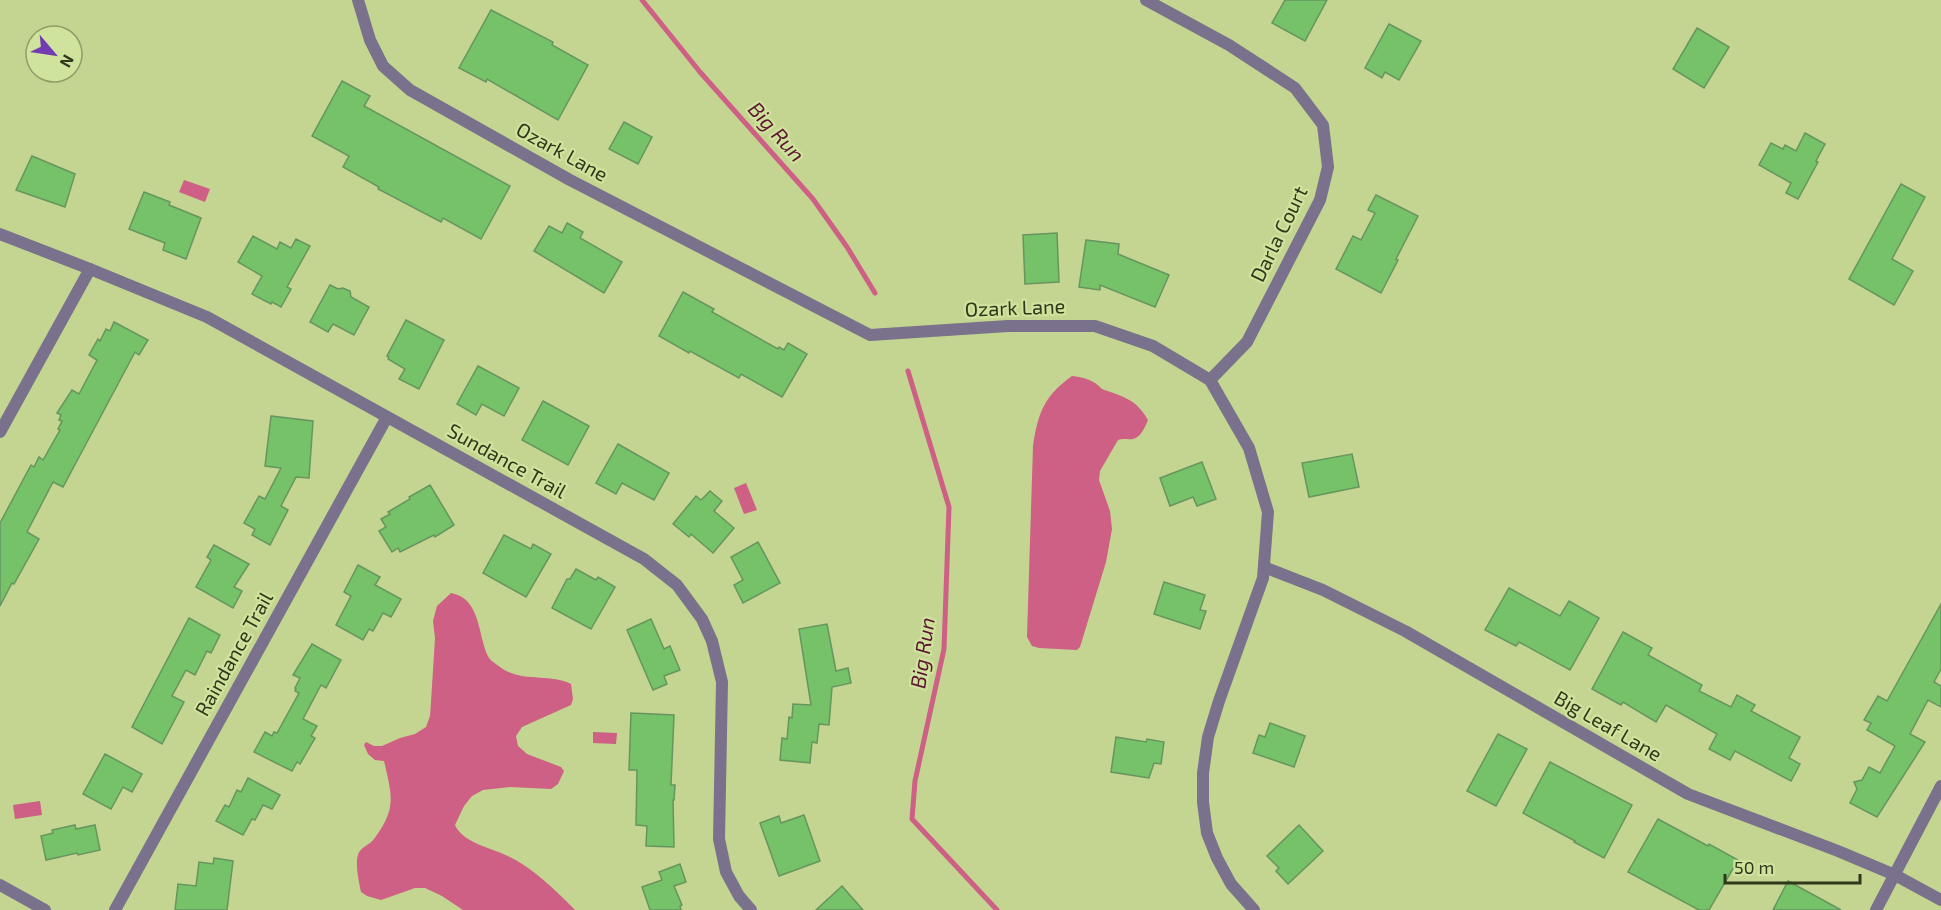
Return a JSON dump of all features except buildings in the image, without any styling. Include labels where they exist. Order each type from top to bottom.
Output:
[{"type":"street","name":"Ozark Lane","points":[[358,0],[370,40],[383,66],[410,90],[570,180],[870,335],[1008,326],[1095,326],[1153,346],[1210,381],[1249,448],[1268,512],[1263,578],[1219,701],[1208,737],[1203,773],[1203,802],[1208,833],[1217,858],[1231,884],[1254,910]]},
{"type":"street","name":"Darla Court","points":[[1146,0],[1229,45],[1295,88],[1323,125],[1328,167],[1320,200],[1247,342],[1210,381]]},
{"type":"street","name":"Sundance Trail","points":[[0,234],[90,268],[207,317],[644,559],[678,585],[702,619],[712,641],[722,682],[719,839],[726,872],[739,896],[751,910]]},
{"type":"street","points":[[0,432],[90,268]]},
{"type":"street","name":"Raindance Trail","points":[[115,910],[387,417]]},
{"type":"street","name":"Big Leaf Lane","points":[[1264,567],[1323,590],[1405,631],[1688,794],[1896,875],[1941,900]]},
{"type":"street","points":[[1876,910],[1941,786]]},
{"type":"street","points":[[0,885],[45,910]]},
{"type":"shaded area","points":[[184,180],[210,189],[205,202],[179,192]]},
{"type":"shaded area","points":[[1072,376],[1088,379],[1102,389],[1129,400],[1139,407],[1148,420],[1136,438],[1118,440],[1100,471],[1099,480],[1110,511],[1112,529],[1106,562],[1080,647],[1077,650],[1039,648],[1032,646],[1027,637],[1035,434],[1040,415],[1049,398],[1062,383]]},
{"type":"shaded area","points":[[746,483],[757,510],[744,514],[734,488]]},
{"type":"shaded area","points":[[451,593],[461,597],[473,610],[485,649],[491,660],[508,672],[517,675],[554,679],[571,684],[573,699],[571,705],[522,727],[516,736],[518,746],[527,754],[561,767],[564,771],[558,784],[551,789],[510,787],[483,790],[472,796],[464,806],[455,825],[458,831],[469,839],[531,870],[575,910],[463,910],[425,888],[415,888],[381,900],[361,892],[357,868],[358,855],[381,828],[391,802],[384,761],[375,760],[368,754],[364,745],[366,742],[374,746],[382,746],[415,734],[426,727],[431,702],[435,638],[433,621],[437,606]]},
{"type":"shaded area","points":[[593,732],[617,733],[616,744],[593,743]]},
{"type":"shaded area","points":[[40,801],[42,815],[15,819],[13,805]]},
{"type":"waterway","name":"Big Run","points":[[642,0],[700,72],[813,199],[847,247],[875,293]]},
{"type":"waterway","name":"Big Run","points":[[908,371],[949,507],[944,649],[915,781],[912,819],[997,910]]}]
